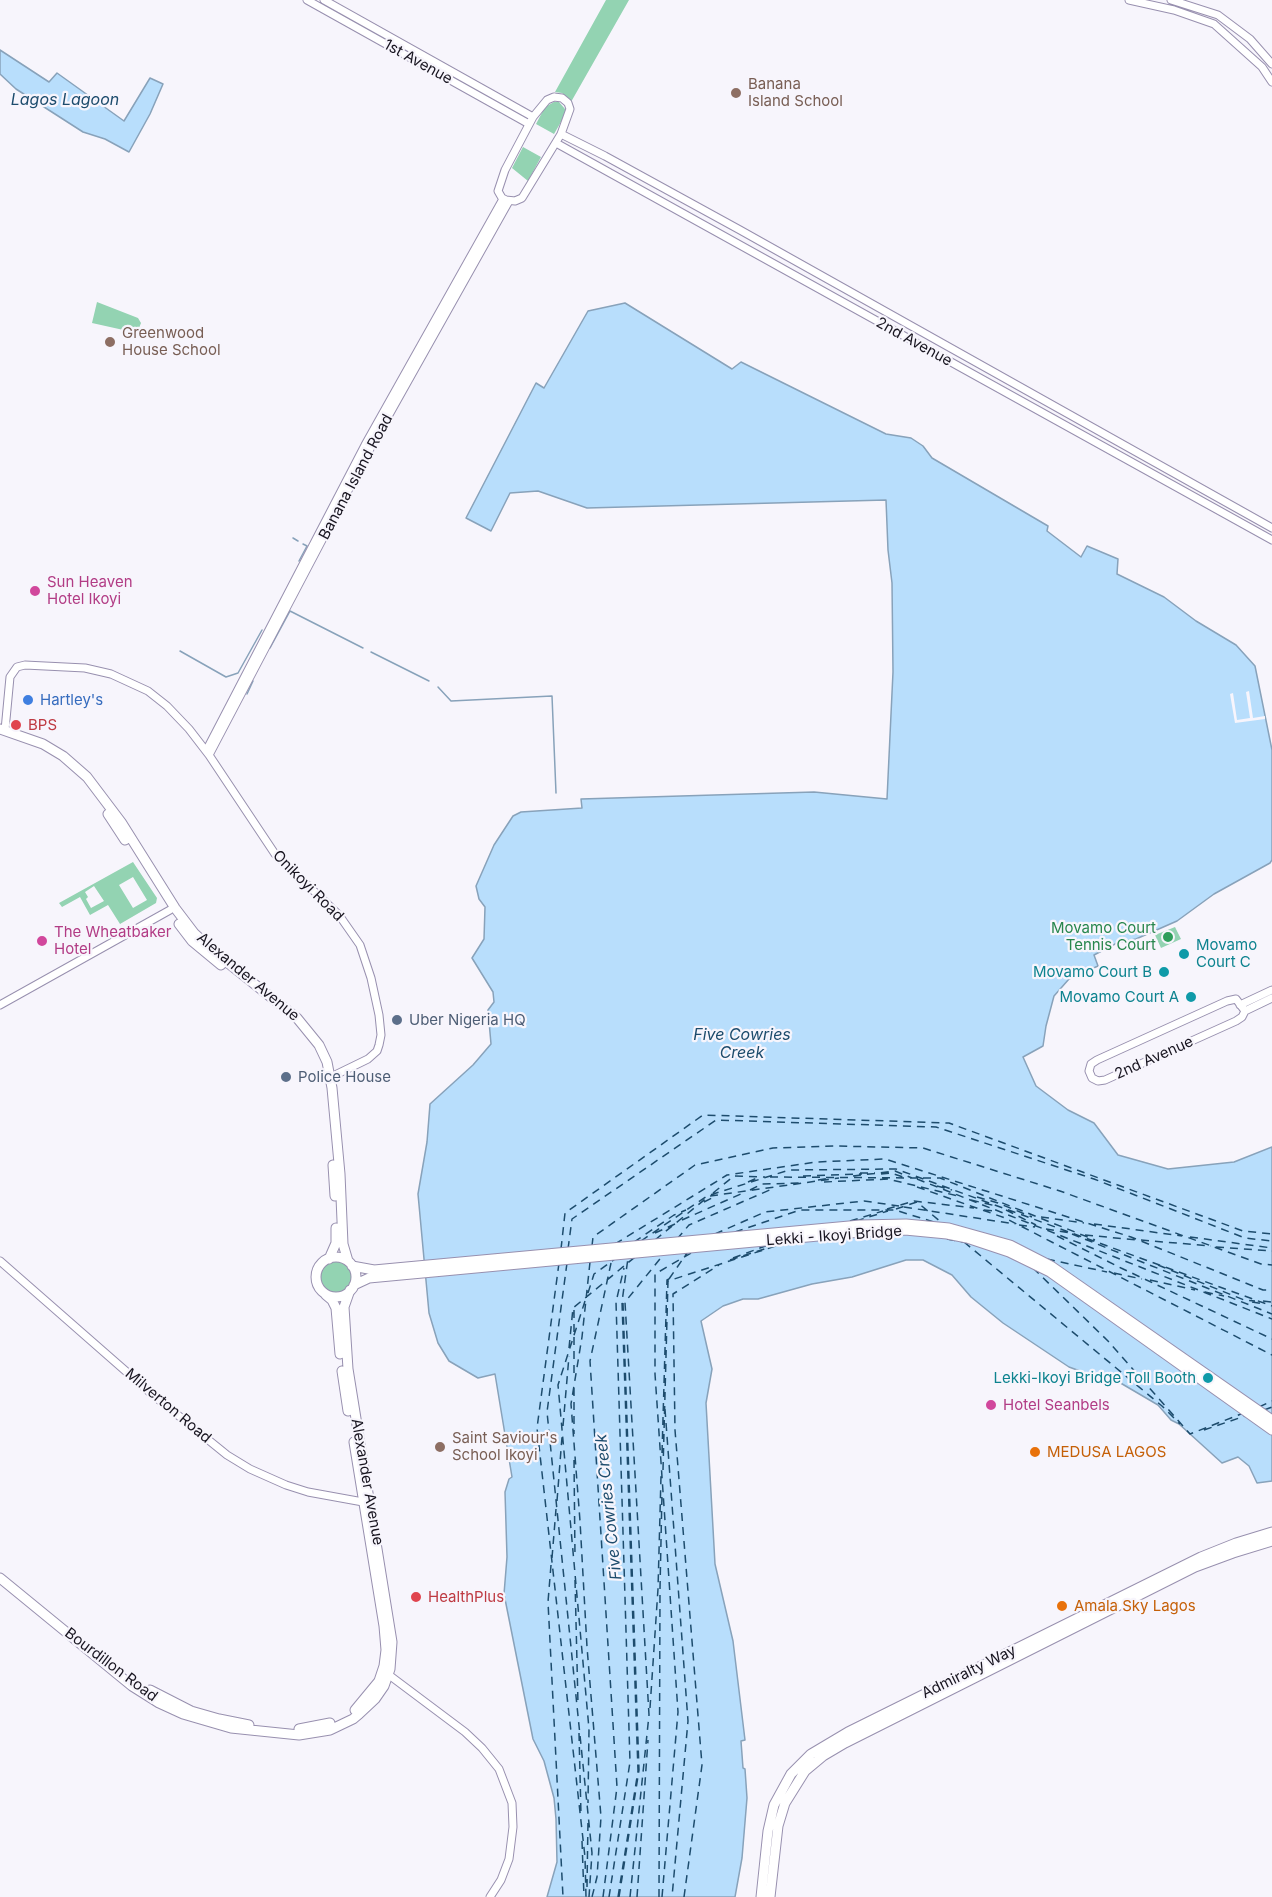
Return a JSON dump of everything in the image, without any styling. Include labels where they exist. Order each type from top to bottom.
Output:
[{"type":"main road","name":"Alexander Avenue","points":[[2,732],[49,753],[66,765],[82,781],[107,813],[185,932],[201,949],[299,1029],[315,1051],[321,1063],[327,1094],[336,1211],[336,1243],[329,1259]]},
{"type":"main road","name":"Alexander Avenue","points":[[2,732],[34,740],[53,749],[87,777],[121,822],[184,921],[205,944],[303,1024],[319,1045],[331,1077],[340,1174],[343,1244],[350,1264]]},
{"type":"main road","name":"Lekki - Ikoyi Bridge","points":[[375,1273],[860,1225],[906,1224],[949,1228],[1000,1242],[1051,1266],[1272,1420]]},
{"type":"main road","name":"Lekki - Ikoyi Bridge","points":[[375,1273],[861,1232],[905,1230],[947,1234],[998,1248],[1050,1272],[1272,1430]]},
{"type":"main road","points":[[339,1258],[375,1273],[341,1296],[326,1294],[318,1287],[316,1276],[320,1265],[329,1259],[339,1258]]},
{"type":"main road","points":[[350,1264],[355,1275],[352,1288]]},
{"type":"main road","name":"Alexander Avenue","points":[[352,1288],[344,1307],[348,1369],[392,1642],[385,1675]]},
{"type":"main road","name":"Alexander Avenue","points":[[326,1294],[336,1308],[340,1360],[363,1502],[378,1566]]},
{"type":"main road","name":"Admiralty Way","points":[[761,1897],[768,1830],[774,1805],[791,1774],[811,1754],[848,1732],[1190,1562],[1236,1543],[1272,1532]]},
{"type":"main road","name":"Admiralty Way","points":[[770,1897],[778,1826],[785,1803],[805,1771],[823,1756],[1195,1567],[1272,1541]]},
{"type":"main road","name":"Bourdillon Road","points":[[0,1571],[136,1682],[191,1711],[219,1719],[282,1729],[326,1725],[355,1710],[385,1675]]},
{"type":"main road","name":"Bourdillon Road","points":[[0,1578],[148,1697],[183,1714],[225,1727],[284,1734],[310,1734],[330,1730],[352,1719],[370,1704],[380,1692],[385,1675]]},
{"type":"street","name":"1st Avenue","points":[[307,0],[529,124]]},
{"type":"street","name":"1st Avenue","points":[[324,0],[533,117]]},
{"type":"street","points":[[1129,0],[1174,10],[1214,24],[1262,67],[1272,82]]},
{"type":"street","points":[[1171,0],[1218,15],[1250,39],[1272,64]]},
{"type":"street","points":[[554,97],[562,98],[568,103],[570,109],[561,134],[522,198],[515,201],[506,200],[500,195],[498,187],[533,117],[547,100],[554,97]]},
{"type":"street","name":"2nd Avenue","points":[[561,134],[740,230],[1272,528]]},
{"type":"street","name":"2nd Avenue","points":[[556,143],[1272,540]]},
{"type":"street","name":"Banana Island Road","points":[[208,753],[365,445],[506,200]]},
{"type":"street","name":"Onikoyi Road","points":[[2,732],[10,676],[17,667],[25,665],[85,668],[111,674],[148,691],[167,706],[189,729],[208,753],[275,854],[339,915],[360,945],[371,978],[381,1035],[377,1051],[373,1055],[331,1077]]},
{"type":"street","points":[[0,1005],[170,910]]},
{"type":"street","name":"2nd Avenue","points":[[1242,1008],[1272,990]]},
{"type":"street","name":"2nd Avenue","points":[[1242,1008],[1272,998]]},
{"type":"street","name":"2nd Avenue","points":[[1236,999],[1242,1008],[1242,1017],[1236,1021],[1105,1080],[1098,1081],[1092,1078],[1089,1071],[1091,1064],[1097,1060],[1227,1001],[1236,999]]},
{"type":"street","name":"Milverton Road","points":[[0,1261],[153,1395],[227,1455],[250,1469],[286,1485],[308,1492],[363,1502]]},
{"type":"street","points":[[385,1675],[474,1740],[493,1761],[504,1780],[512,1803],[512,1843],[501,1880],[490,1897]]},
{"type":"green space","points":[[606,0],[629,0],[571,102],[562,93],[555,92]]},
{"type":"green space","points":[[559,102],[565,109],[565,115],[554,134],[536,124],[545,107]]},
{"type":"green space","points":[[523,147],[541,157],[528,181],[512,168]]},
{"type":"green space","points":[[97,302],[138,318],[141,323],[137,333],[92,323]]},
{"type":"green space","points":[[133,862],[157,898],[156,903],[120,924],[108,905],[90,915],[80,897],[62,907],[59,903]],"holes":[[[133,877],[147,900],[133,908],[119,885]],[[94,886],[104,901],[91,908],[85,892]]]},
{"type":"green space","name":"Movamo Court Tennis Court","points":[[1175,927],[1181,939],[1161,948],[1155,935]]},
{"type":"green space","points":[[336,1261],[347,1266],[352,1277],[347,1288],[336,1293],[325,1288],[320,1277],[325,1266]]},
{"type":"water","name":"Lagos Lagoon","points":[[0,50],[49,82],[57,73],[124,121],[150,78],[163,84],[129,152],[105,139],[83,132],[16,89],[0,74]]},
{"type":"water","name":"Five Cowries Creek","points":[[625,303],[732,369],[741,362],[886,434],[911,438],[923,446],[932,458],[1048,526],[1047,531],[1081,557],[1087,546],[1118,559],[1117,574],[1164,597],[1196,621],[1236,645],[1255,666],[1272,750],[1272,860],[1270,863],[1214,894],[1177,921],[1136,939],[1117,943],[1094,955],[1098,966],[1069,979],[1054,996],[1043,1046],[1023,1057],[1036,1086],[1068,1110],[1094,1123],[1118,1155],[1168,1169],[1234,1162],[1272,1147],[1272,1481],[1257,1483],[1249,1466],[1238,1457],[1222,1463],[1179,1424],[1171,1420],[1158,1405],[1112,1378],[1110,1382],[1069,1367],[1003,1323],[971,1297],[952,1275],[923,1260],[906,1260],[852,1277],[812,1284],[758,1299],[743,1299],[723,1306],[701,1321],[712,1369],[706,1403],[715,1564],[733,1641],[745,1740],[741,1741],[747,1798],[742,1858],[735,1897],[547,1897],[557,1862],[554,1798],[544,1761],[533,1739],[504,1594],[507,1557],[505,1492],[509,1479],[512,1477],[495,1374],[478,1378],[449,1361],[438,1343],[429,1313],[418,1194],[427,1142],[430,1104],[473,1065],[491,1044],[488,1010],[494,1002],[493,992],[472,958],[484,939],[485,907],[479,899],[476,886],[494,845],[513,816],[521,812],[582,808],[581,799],[814,792],[887,799],[893,672],[892,583],[886,500],[587,508],[538,491],[510,493],[491,531],[466,518],[536,383],[544,388],[588,311]]},
{"type":"pier","points":[[1249,691],[1253,718],[1265,716],[1265,719],[1235,723],[1230,694],[1233,693],[1237,720],[1250,718],[1246,692]]},
{"type":"waterway","points":[[293,538],[298,541]]},
{"type":"waterway","points":[[299,561],[307,546],[303,544]]},
{"type":"waterway","points":[[270,648],[290,611],[363,648]]},
{"type":"waterway","points":[[180,651],[226,677],[238,673],[262,630]]},
{"type":"waterway","points":[[371,652],[429,681]]},
{"type":"waterway","points":[[247,694],[253,681]]},
{"type":"waterway","points":[[438,687],[451,701],[552,696],[556,793]]},
{"type":"ferry route","points":[[561,1249],[565,1213],[703,1115],[949,1123],[1243,1231],[1272,1234]]},
{"type":"ferry route","points":[[568,1249],[572,1219],[716,1120],[936,1127],[1094,1179],[1245,1238],[1272,1241]]},
{"type":"ferry route","points":[[592,1246],[593,1237],[695,1165],[773,1148],[837,1146],[923,1148],[1060,1191],[1261,1264],[1272,1265]]},
{"type":"ferry route","points":[[615,1244],[727,1175],[816,1162],[885,1159],[1131,1237],[1263,1290],[1272,1290]]},
{"type":"ferry route","points":[[641,1241],[707,1196],[789,1170],[896,1169],[1272,1306]]},
{"type":"ferry route","points":[[853,1176],[895,1171],[912,1178]]},
{"type":"ferry route","points":[[860,1173],[875,1173]]},
{"type":"ferry route","points":[[881,1174],[891,1173],[903,1177]]},
{"type":"ferry route","points":[[803,1176],[862,1174]]},
{"type":"ferry route","points":[[713,1193],[734,1176],[765,1177]]},
{"type":"ferry route","points":[[770,1177],[918,1178]]},
{"type":"ferry route","points":[[748,1182],[757,1178]]},
{"type":"ferry route","points":[[818,1180],[831,1178]]},
{"type":"ferry route","points":[[710,1196],[839,1178]]},
{"type":"ferry route","points":[[923,1178],[940,1178],[1095,1240]]},
{"type":"ferry route","points":[[824,1182],[888,1179],[958,1196]]},
{"type":"ferry route","points":[[917,1179],[1272,1319]]},
{"type":"ferry route","points":[[750,1190],[762,1184],[801,1183]]},
{"type":"ferry route","points":[[937,1186],[952,1190]]},
{"type":"ferry route","points":[[917,1187],[1005,1218],[1272,1355]]},
{"type":"ferry route","points":[[677,1239],[689,1225],[772,1189]]},
{"type":"ferry route","points":[[682,1220],[743,1193]]},
{"type":"ferry route","points":[[655,1240],[709,1196]]},
{"type":"ferry route","points":[[704,1202],[716,1196]]},
{"type":"ferry route","points":[[977,1197],[1032,1217]]},
{"type":"ferry route","points":[[971,1200],[996,1206]]},
{"type":"ferry route","points":[[715,1234],[765,1212],[864,1201],[899,1206]]},
{"type":"ferry route","points":[[887,1209],[914,1201],[974,1208]]},
{"type":"ferry route","points":[[896,1209],[917,1202],[942,1223]]},
{"type":"ferry route","points":[[904,1207],[1015,1224]]},
{"type":"ferry route","points":[[634,1242],[674,1215],[686,1210]]},
{"type":"ferry route","points":[[735,1232],[800,1210],[895,1210],[937,1223]]},
{"type":"ferry route","points":[[984,1210],[994,1211]]},
{"type":"ferry route","points":[[1006,1210],[1036,1225]]},
{"type":"ferry route","points":[[850,1221],[883,1211]]},
{"type":"ferry route","points":[[856,1221],[888,1211]]},
{"type":"ferry route","points":[[1041,1217],[1084,1223]]},
{"type":"ferry route","points":[[655,1233],[675,1224]]},
{"type":"ferry route","points":[[1094,1224],[1182,1236]]},
{"type":"ferry route","points":[[1019,1225],[1035,1227]]},
{"type":"ferry route","points":[[1046,1229],[1071,1233]]},
{"type":"ferry route","points":[[1072,1234],[1272,1314]]},
{"type":"ferry route","points":[[1085,1235],[1137,1240]]},
{"type":"ferry route","points":[[1057,1236],[1272,1339]]},
{"type":"ferry route","points":[[1190,1237],[1272,1248]]},
{"type":"ferry route","points":[[947,1239],[963,1242]]},
{"type":"ferry route","points":[[1141,1240],[1211,1246]]},
{"type":"ferry route","points":[[964,1242],[1162,1406],[1180,1424]]},
{"type":"ferry route","points":[[663,1470],[668,1281],[785,1243]]},
{"type":"ferry route","points":[[733,1258],[771,1244]]},
{"type":"ferry route","points":[[730,1260],[780,1244]]},
{"type":"ferry route","points":[[1216,1247],[1272,1251]]},
{"type":"ferry route","points":[[662,1897],[678,1712],[655,1374],[655,1274],[693,1252]]},
{"type":"ferry route","points":[[669,1279],[687,1253]]},
{"type":"ferry route","points":[[630,1897],[649,1715],[625,1302],[664,1254]]},
{"type":"ferry route","points":[[569,1348],[573,1308],[635,1257]]},
{"type":"ferry route","points":[[618,1897],[638,1771],[622,1302],[628,1258]]},
{"type":"ferry route","points":[[588,1293],[594,1274],[615,1259]]},
{"type":"ferry route","points":[[1047,1259],[1107,1272]]},
{"type":"ferry route","points":[[590,1262],[582,1337],[571,1404],[601,1817],[597,1877],[592,1897]]},
{"type":"ferry route","points":[[559,1263],[537,1428],[585,1857],[586,1897]]},
{"type":"ferry route","points":[[567,1263],[547,1412],[592,1853],[589,1897]]},
{"type":"ferry route","points":[[603,1897],[617,1787],[590,1361],[611,1263]]},
{"type":"ferry route","points":[[684,1897],[702,1765],[675,1430],[673,1294],[719,1265]]},
{"type":"ferry route","points":[[1158,1265],[1244,1300],[1255,1301]]},
{"type":"ferry route","points":[[609,1897],[630,1762],[616,1302],[624,1268]]},
{"type":"ferry route","points":[[1033,1268],[1108,1341],[1190,1434],[1241,1414]]},
{"type":"ferry route","points":[[1114,1273],[1142,1279]]},
{"type":"ferry route","points":[[662,1453],[667,1280],[669,1279]]},
{"type":"ferry route","points":[[1150,1280],[1195,1290]]},
{"type":"ferry route","points":[[1205,1292],[1224,1296]]},
{"type":"ferry route","points":[[585,1301],[558,1385],[589,1729],[588,1803]]},
{"type":"ferry route","points":[[1263,1301],[1272,1302]]},
{"type":"ferry route","points":[[1252,1302],[1265,1304]]},
{"type":"ferry route","points":[[619,1897],[639,1770],[623,1303]]},
{"type":"ferry route","points":[[574,1332],[574,1308],[577,1306]]},
{"type":"ferry route","points":[[574,1337],[574,1377]]},
{"type":"ferry route","points":[[563,1426],[569,1356]]},
{"type":"ferry route","points":[[574,1388],[574,1434]]},
{"type":"ferry route","points":[[1259,1407],[1272,1401]]},
{"type":"ferry route","points":[[1264,1410],[1272,1407]]},
{"type":"ferry route","points":[[665,1409],[688,1721],[672,1897]]},
{"type":"ferry route","points":[[1204,1430],[1245,1416]]},
{"type":"ferry route","points":[[557,1501],[562,1437]]},
{"type":"ferry route","points":[[574,1460],[575,1557]]},
{"type":"ferry route","points":[[650,1708],[658,1589],[661,1476]]},
{"type":"ferry route","points":[[659,1897],[662,1493]]},
{"type":"ferry route","points":[[552,1558],[556,1509]]},
{"type":"ferry route","points":[[551,1565],[548,1602],[563,1897]]},
{"type":"ferry route","points":[[575,1580],[578,1704]]},
{"type":"ferry route","points":[[579,1733],[581,1815]]},
{"type":"ferry route","points":[[637,1897],[648,1740]]},
{"type":"ferry route","points":[[587,1887],[588,1820]]},
{"type":"ferry route","points":[[582,1841],[584,1897]]},
{"type":"place","name":"Banana Island School","points":[[736,93]]},
{"type":"place","name":"Greenwood House School","points":[[110,342]]},
{"type":"place","name":"Sun Heaven Hotel Ikoyi","points":[[35,591]]},
{"type":"place","name":"Hartley's","points":[[28,700]]},
{"type":"place","name":"BPS","points":[[16,725]]},
{"type":"place","name":"Movamo Court Tennis Court","points":[[1168,937]]},
{"type":"place","name":"The Wheatbaker Hotel","points":[[42,941]]},
{"type":"place","name":"Movamo Court C","points":[[1184,954]]},
{"type":"place","name":"Movamo Court B","points":[[1164,972]]},
{"type":"place","name":"Movamo Court A","points":[[1191,997]]},
{"type":"place","name":"Uber Nigeria HQ","points":[[397,1020]]},
{"type":"place","name":"Police House","points":[[286,1077]]},
{"type":"place","name":"Lekki-Ikoyi Bridge Toll Booth","points":[[1208,1378]]},
{"type":"place","name":"Hotel Seanbels","points":[[991,1405]]},
{"type":"place","name":"Saint Saviour's School Ikoyi","points":[[440,1447]]},
{"type":"place","name":"MEDUSA LAGOS","points":[[1035,1452]]},
{"type":"place","name":"HealthPlus","points":[[416,1597]]},
{"type":"place","name":"Amala Sky Lagos","points":[[1062,1606]]}]
